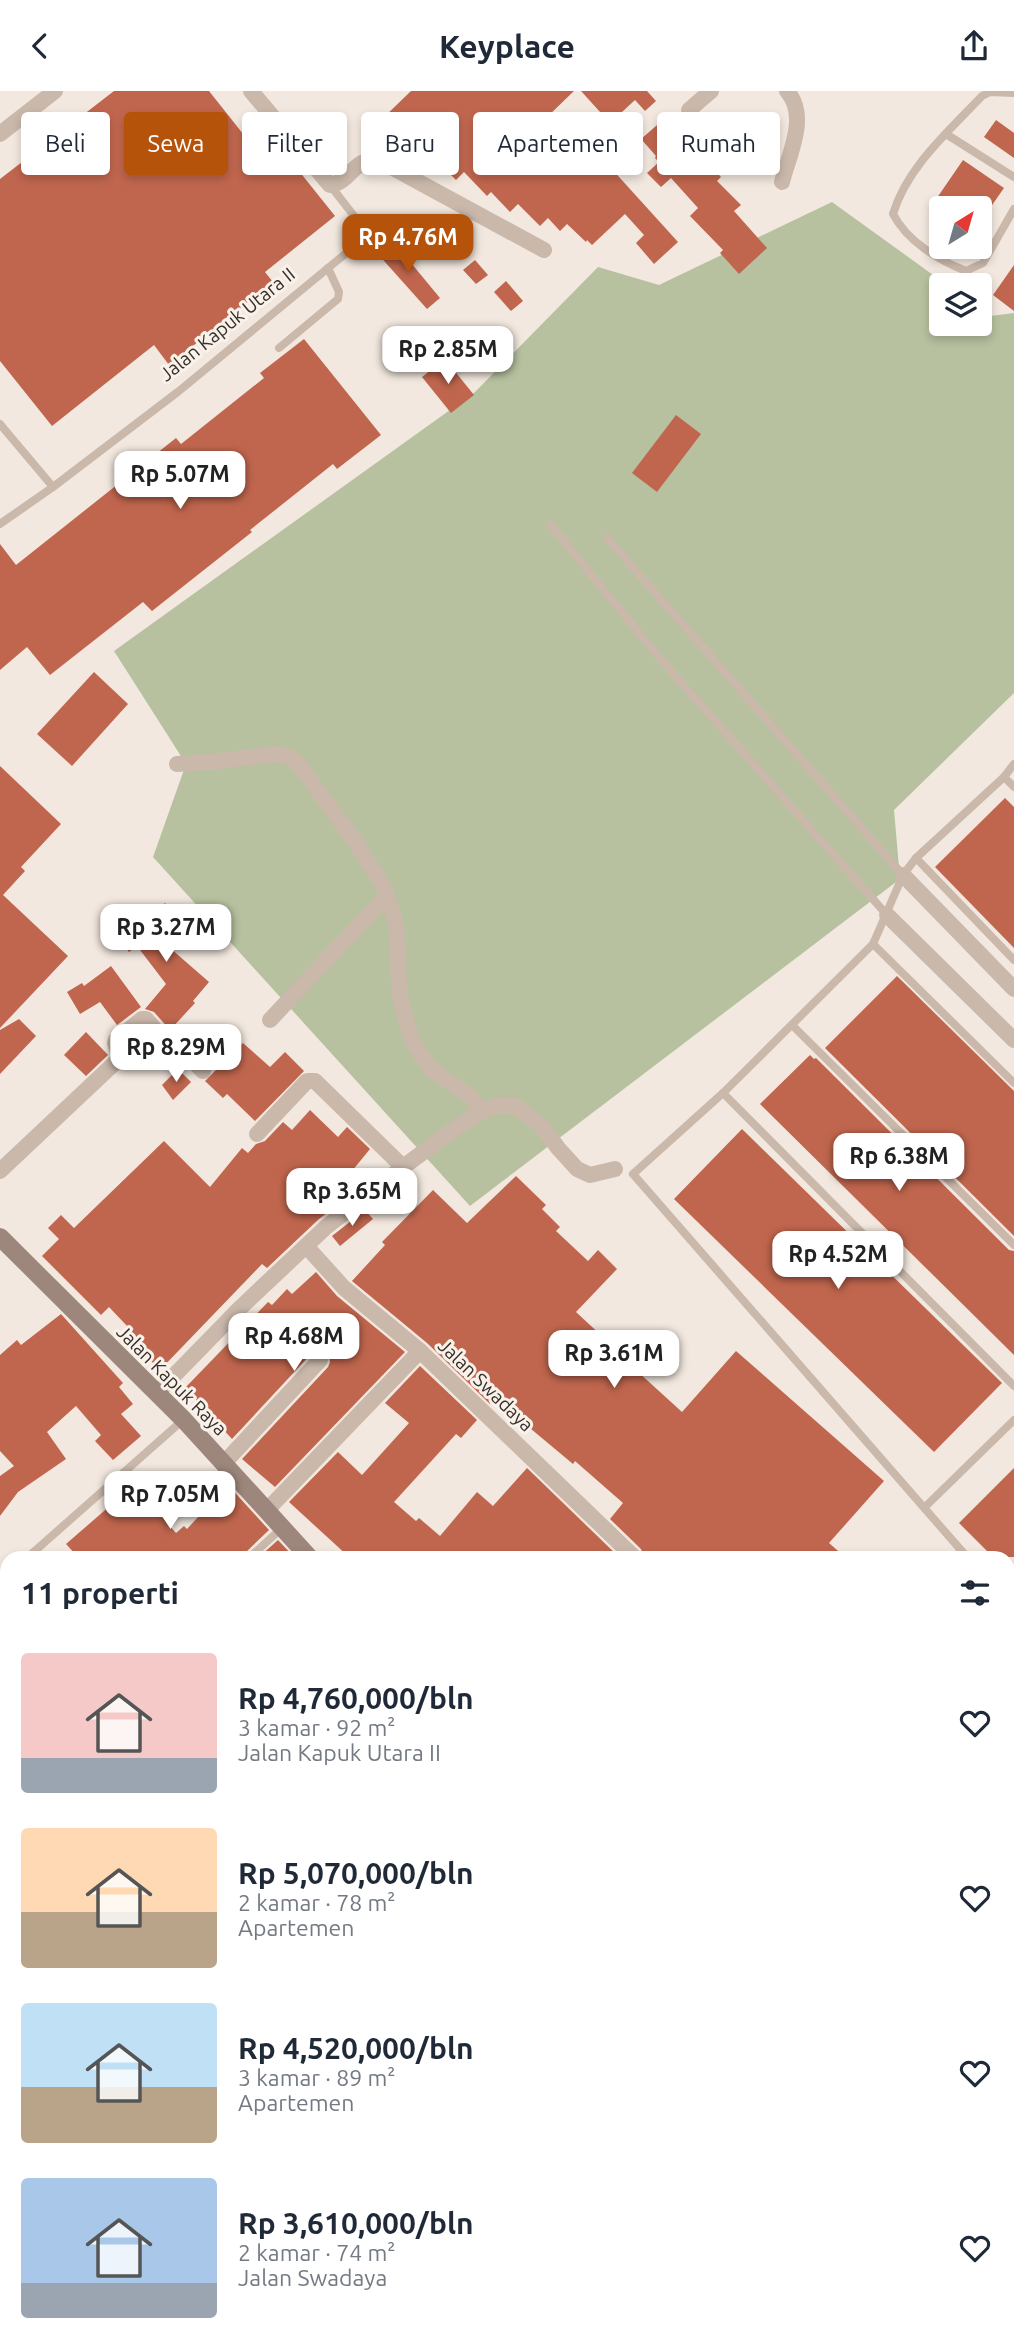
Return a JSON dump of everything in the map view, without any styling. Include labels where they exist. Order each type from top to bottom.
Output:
[{"type":"main road","name":"Jalan Kapuk Raya","points":[[0,1237],[184,1420],[304,1551]]},
{"type":"street","points":[[0,134],[55,91]]},
{"type":"street","name":"Jalan Kapuk Utara II","points":[[251,91],[330,185]]},
{"type":"street","points":[[689,110],[711,91]]},
{"type":"street","points":[[782,182],[798,121],[792,96],[787,91]]},
{"type":"street","points":[[330,185],[341,181],[361,163]]},
{"type":"street","points":[[406,175],[544,250]]},
{"type":"street","points":[[177,764],[276,754],[290,757],[300,766],[383,885],[396,923],[400,998],[412,1043],[431,1069],[471,1097],[481,1112]]},
{"type":"street","points":[[903,876],[1014,989]]},
{"type":"street","points":[[270,1020],[387,895]]},
{"type":"street","points":[[887,915],[1014,1040]]},
{"type":"street","points":[[0,1171],[120,1058],[114,1043],[116,1039],[142,1019],[146,1019],[166,1042],[172,1040],[203,1070]]},
{"type":"street","points":[[257,1134],[307,1081],[315,1081],[403,1167]]},
{"type":"street","points":[[157,1393],[239,1308],[326,1227],[403,1167],[481,1112],[495,1106],[514,1106],[541,1125],[577,1169],[590,1175],[615,1169]]},
{"type":"street","name":"Jalan Swadaya","points":[[307,1247],[344,1288],[420,1351],[629,1551]]},
{"type":"street","points":[[267,1510],[420,1351]]},
{"type":"street","points":[[224,1463],[320,1360]]},
{"type":"lane","points":[[1014,93],[990,92],[982,96],[946,134],[899,194],[893,214],[900,228],[930,252],[966,271],[984,263],[1014,209]]},
{"type":"lane","points":[[946,134],[1014,177]]},
{"type":"lane","name":"Jalan Kapuk Utara II","points":[[0,524],[179,391],[356,246],[362,237],[361,225],[330,185]]},
{"type":"lane","points":[[279,348],[338,299],[339,292],[328,268]]},
{"type":"lane","points":[[0,424],[53,487]]},
{"type":"lane","points":[[551,524],[657,655],[887,915]]},
{"type":"lane","points":[[607,538],[903,876]]},
{"type":"lane","points":[[633,1174],[723,1093],[873,944],[903,876],[916,858],[1014,764]]},
{"type":"lane","points":[[1003,777],[1014,787]]},
{"type":"lane","points":[[916,858],[1014,960]]},
{"type":"lane","points":[[873,944],[1014,1083]]},
{"type":"lane","points":[[792,1025],[1014,1245]]},
{"type":"lane","points":[[723,1093],[1014,1386]]},
{"type":"lane","points":[[615,1169],[633,1174],[962,1551]]},
{"type":"lane","points":[[35,1551],[184,1420]]},
{"type":"lane","points":[[925,1507],[1014,1420]]},
{"type":"lane","points":[[257,1551],[283,1527]]},
{"type":"green space","points":[[832,202],[930,273],[929,336],[992,336],[992,316],[1014,313],[1014,693],[894,810],[900,879],[470,1206],[153,857],[186,764],[114,651],[475,392],[598,267],[659,285]]},
{"type":"building","points":[[114,91],[209,91],[226,112],[124,112],[124,175],[228,175],[228,115],[242,133],[242,175],[302,175],[335,216],[265,272],[273,282],[169,365],[154,345],[52,426],[0,361],[0,179],[21,163],[21,175],[110,175],[110,112],[87,112]]},
{"type":"building","points":[[411,91],[574,91],[552,112],[473,112],[473,175],[617,175],[678,242],[654,264],[636,243],[644,235],[625,214],[592,245],[567,224],[560,231],[548,218],[540,226],[518,204],[510,212],[491,192],[487,196],[464,172],[456,180],[451,175],[459,175],[459,112],[389,112]]},
{"type":"building","points":[[581,91],[647,91],[656,101],[645,111],[635,100],[622,112],[600,112]]},
{"type":"building","points":[[996,120],[1014,133],[1014,158],[984,137]]},
{"type":"building","points":[[657,125],[657,160],[643,141],[643,137]]},
{"type":"building","points":[[963,160],[1004,188],[992,205],[992,196],[938,196]]},
{"type":"building","points":[[657,164],[657,175],[719,175],[721,177],[717,181],[741,205],[734,211],[767,248],[739,274],[720,253],[723,250],[690,216],[698,208],[671,178],[661,187],[647,173]]},
{"type":"building","points":[[392,240],[440,298],[427,309],[377,253]]},
{"type":"building","points":[[475,260],[488,275],[476,284],[463,270]]},
{"type":"building","points":[[1014,265],[1014,311],[993,295]]},
{"type":"building","points":[[506,281],[523,301],[511,311],[494,292]]},
{"type":"building","points":[[304,339],[381,435],[337,469],[333,464],[152,611],[143,602],[50,675],[27,647],[0,670],[0,544],[16,565],[176,438],[181,444],[264,378],[260,373]]},
{"type":"building","points":[[445,359],[474,395],[451,413],[422,377]]},
{"type":"building","points":[[676,415],[701,434],[657,492],[632,473]]},
{"type":"building","points":[[94,672],[128,704],[72,766],[37,734]]},
{"type":"building","points":[[0,766],[61,824],[21,867],[25,871],[3,895],[68,956],[0,1028]]},
{"type":"building","points":[[1005,798],[1014,807],[1014,948],[935,867]]},
{"type":"building","points":[[165,903],[176,916],[173,919],[186,936],[170,948],[209,982],[193,1001],[195,1003],[170,1030],[154,1012],[145,1009],[166,984],[137,946],[129,952],[117,936]]},
{"type":"building","points":[[111,966],[141,1007],[117,1025],[100,1002],[80,1014],[67,992],[82,983],[84,986]]},
{"type":"building","points":[[897,976],[1014,1091],[1014,1236],[825,1048]]},
{"type":"building","points":[[19,1019],[36,1036],[0,1074],[0,1030]]},
{"type":"building","points":[[86,1032],[108,1055],[86,1076],[64,1055]]},
{"type":"building","points":[[243,1043],[270,1067],[285,1052],[304,1071],[255,1121],[227,1094],[223,1098],[205,1081]]},
{"type":"building","points":[[810,1055],[1009,1250],[1014,1251],[1014,1355],[760,1104]]},
{"type":"building","points":[[178,1069],[191,1082],[173,1100],[162,1085]]},
{"type":"building","points":[[310,1110],[338,1137],[347,1127],[370,1149],[343,1182],[352,1194],[319,1219],[267,1268],[262,1264],[160,1370],[122,1333],[128,1327],[109,1307],[101,1315],[42,1256],[59,1239],[48,1228],[61,1215],[74,1228],[164,1141],[210,1187],[242,1148],[248,1153],[256,1144],[265,1141],[283,1122],[292,1130]]},
{"type":"building","points":[[742,1129],[1002,1383],[934,1452],[674,1199]]},
{"type":"building","points":[[516,1176],[546,1205],[542,1209],[560,1227],[556,1231],[588,1261],[598,1250],[617,1269],[576,1312],[682,1412],[736,1351],[884,1481],[829,1543],[838,1551],[642,1551],[610,1519],[623,1503],[575,1461],[573,1464],[495,1399],[490,1404],[427,1343],[352,1281],[385,1245],[382,1242],[433,1190],[467,1223]]},
{"type":"building","points":[[365,1210],[373,1219],[340,1246],[332,1236]]},
{"type":"building","points":[[316,1272],[337,1296],[405,1352],[275,1487],[242,1459],[328,1367],[328,1353],[322,1350],[312,1353],[232,1439],[185,1388],[268,1302],[272,1305],[287,1289],[292,1294]]},
{"type":"building","points":[[61,1314],[123,1383],[119,1387],[133,1404],[121,1414],[141,1436],[113,1460],[95,1441],[101,1435],[76,1406],[47,1432],[66,1459],[18,1492],[0,1516],[0,1476],[14,1466],[0,1451],[0,1355],[17,1340],[21,1345]]},
{"type":"building","points":[[420,1366],[477,1420],[461,1438],[456,1434],[394,1502],[416,1521],[419,1518],[440,1536],[477,1492],[493,1506],[527,1468],[613,1551],[342,1551],[289,1502],[338,1452],[362,1475],[409,1423],[385,1403]]},
{"type":"building","points":[[1014,1468],[1014,1551],[987,1551],[959,1523]]},
{"type":"building","points":[[134,1485],[176,1533],[184,1526],[187,1529],[228,1485],[269,1530],[247,1551],[72,1551],[66,1544]]},
{"type":"building","points":[[278,1540],[288,1551],[266,1551]]}]
